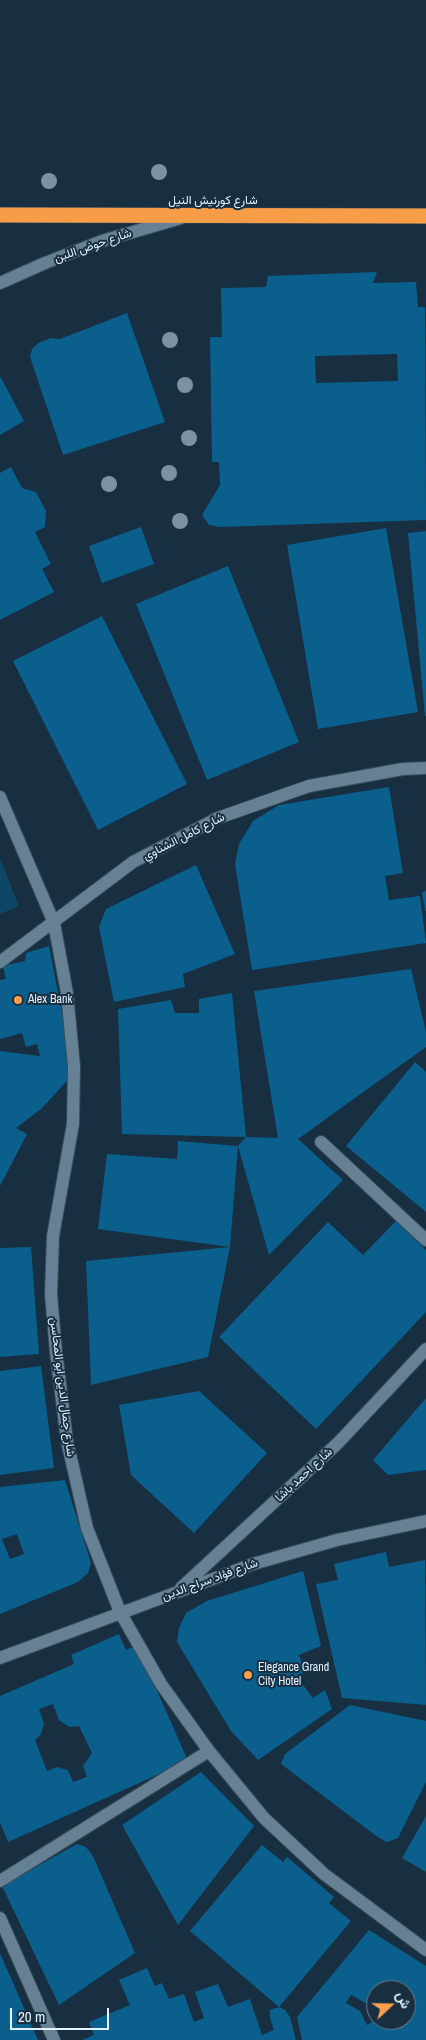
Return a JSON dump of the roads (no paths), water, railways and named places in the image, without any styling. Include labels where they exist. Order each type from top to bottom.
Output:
[{"type":"highway","name":"شارع كورنيش النيل","points":[[0,215],[426,216]]},
{"type":"street","name":"شارع حوض اللبن","points":[[0,283],[102,241],[188,216]]},
{"type":"street","name":"شارع كامل الشناوي","points":[[0,962],[133,862],[218,818],[309,786],[403,769],[426,768]]},
{"type":"street","name":"شارع جمال الدين ابو المحاسن","points":[[0,797],[54,923],[67,993],[74,1066],[73,1124],[54,1236],[51,1294],[67,1441],[88,1528],[120,1612],[161,1684],[209,1751],[264,1818],[324,1874],[426,1950]]},
{"type":"street","points":[[320,1142],[426,1240]]},
{"type":"street","name":"شارع احمد باشا","points":[[175,1594],[338,1444],[426,1349]]},
{"type":"street","name":"شارع فؤاد سراج الدين","points":[[0,1658],[120,1612],[262,1562],[336,1540],[426,1521]]},
{"type":"street","points":[[0,1881],[209,1751]]},
{"type":"street","points":[[0,1918],[54,2040]]},
{"type":"place","name":"Alex Bank","points":[[18,1000]]},
{"type":"place","name":"Elegance Grand City Hotel","points":[[248,1675]]}]
